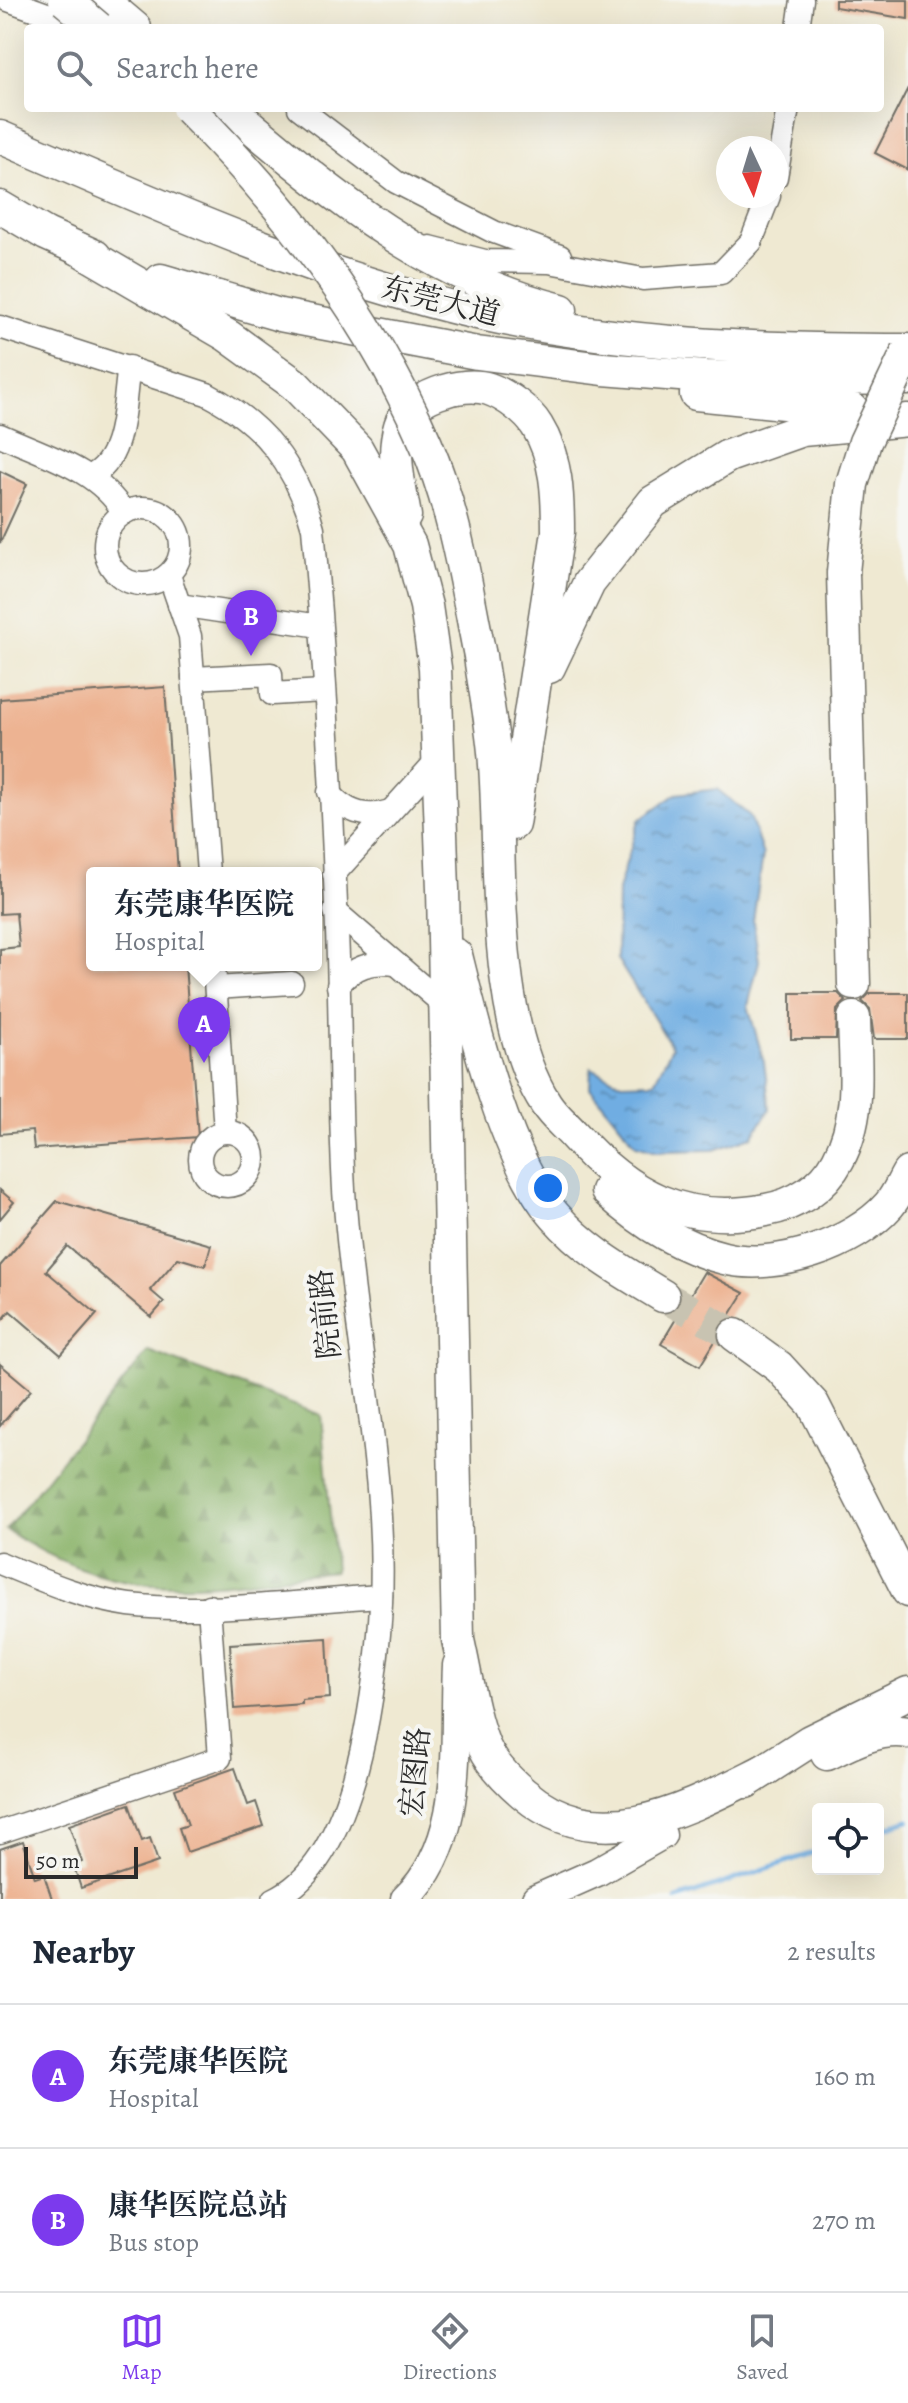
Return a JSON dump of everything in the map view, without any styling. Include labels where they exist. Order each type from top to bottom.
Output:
[{"type":"highway","points":[[65,0],[96,24]]},
{"type":"highway","points":[[102,0],[130,24]]},
{"type":"highway","points":[[192,112],[244,164],[300,233],[384,358],[427,446],[456,535],[480,656],[495,761],[503,914],[517,1032],[546,1104],[586,1171],[627,1209],[673,1240],[726,1259],[771,1260],[822,1247],[854,1232],[889,1205],[908,1173]]},
{"type":"highway","points":[[234,112],[338,200],[393,237],[461,274],[533,303],[704,345]]},
{"type":"highway","name":"东莞大道","points":[[0,137],[286,257],[482,314],[576,330],[704,345],[908,351]]},
{"type":"highway","name":"东莞大道","points":[[0,207],[46,234],[115,265],[252,308],[477,353],[603,369],[705,377],[908,379]]},
{"type":"highway","points":[[0,218],[46,234]]},
{"type":"highway","points":[[0,227],[46,234]]},
{"type":"highway","points":[[77,248],[228,336],[294,384],[357,449],[410,545]]},
{"type":"highway","points":[[854,984],[843,573],[852,484],[865,442],[908,351]]},
{"type":"highway","points":[[477,353],[549,371],[662,390],[908,418]]},
{"type":"highway","points":[[503,914],[526,734],[558,532],[558,492],[552,458],[536,424],[516,404],[488,388],[457,389],[420,402],[401,422],[395,451],[435,668],[443,889],[458,1640],[485,1749],[510,1781],[543,1810],[584,1824],[638,1824],[690,1807],[765,1770]]},
{"type":"highway","points":[[526,734],[557,644],[589,583],[653,502],[728,456],[802,430],[908,418]]},
{"type":"highway","points":[[443,889],[469,1006],[493,1089],[522,1162],[553,1215],[598,1257],[663,1296]]},
{"type":"highway","points":[[546,1104],[608,1173],[647,1196],[674,1208],[715,1216],[778,1208],[804,1196],[825,1180],[838,1161],[850,1132],[856,1106],[854,1018]]},
{"type":"highway","points":[[735,1335],[779,1367],[813,1404],[908,1591]]},
{"type":"highway","points":[[662,1835],[810,1741],[908,1693]]},
{"type":"highway","points":[[662,1835],[858,1739],[897,1730],[908,1732]]},
{"type":"main road","name":"宏图路","points":[[405,1899],[430,1866],[446,1830],[453,1785],[458,1640]]},
{"type":"main road","points":[[536,1899],[597,1872],[662,1835]]},
{"type":"street","points":[[8,0],[75,24]]},
{"type":"street","points":[[799,24],[802,0]]},
{"type":"street","points":[[304,112],[396,182],[494,232],[599,271]]},
{"type":"street","points":[[783,136],[787,112]]},
{"type":"street","points":[[393,237],[485,261],[549,262],[643,279],[721,273],[751,242],[764,208]]},
{"type":"street","name":"院前路","points":[[0,327],[129,367],[220,401],[257,426],[277,448],[293,472],[313,528],[334,874],[344,1194],[358,1350],[378,1491],[381,1596],[370,1701],[342,1820],[326,1852],[312,1868],[274,1899]]},
{"type":"street","points":[[90,476],[103,469],[113,457],[129,367]]},
{"type":"street","points":[[0,435],[90,476],[110,492],[124,513]]},
{"type":"street","points":[[151,509],[174,524],[181,550],[169,575],[153,583],[134,584],[111,569],[105,552],[106,534],[124,513],[151,509]]},
{"type":"street","points":[[169,575],[190,636],[208,867]]},
{"type":"street","points":[[179,605],[320,626]]},
{"type":"street","points":[[193,678],[271,674],[272,694],[323,691]]},
{"type":"street","points":[[334,874],[438,759]]},
{"type":"street","points":[[329,792],[341,805],[356,813],[373,815],[390,811]]},
{"type":"street","points":[[335,911],[444,1005]]},
{"type":"street","points":[[338,986],[359,967],[377,962],[396,964]]},
{"type":"street","points":[[215,971],[225,1132]]},
{"type":"street","points":[[216,988],[292,983]]},
{"type":"street","points":[[0,1563],[47,1583],[127,1604],[209,1606],[381,1596]]},
{"type":"street","points":[[0,1832],[220,1758],[209,1606]]},
{"type":"green space","points":[[148,1351],[321,1415],[335,1571],[204,1585],[128,1581],[89,1571],[49,1555],[6,1530]]},
{"type":"water","points":[[717,789],[750,816],[763,855],[753,921],[759,961],[748,1006],[764,1062],[770,1109],[752,1137],[714,1150],[657,1151],[636,1145],[590,1088],[591,1068],[622,1083],[654,1082],[672,1047],[617,959],[618,890],[639,820],[676,794]]},
{"type":"building","points":[[835,0],[908,0],[908,19],[835,7]]},
{"type":"building","points":[[908,88],[908,170],[875,153]]},
{"type":"building","points":[[0,471],[27,484],[0,543]]},
{"type":"building","points":[[165,687],[178,867],[86,867],[86,971],[185,971],[198,1137],[34,1149],[32,1131],[0,1134],[0,949],[19,947],[16,913],[0,914],[0,699]]},
{"type":"building","points":[[791,993],[838,993],[846,1001],[837,1010],[836,1039],[791,1039]]},
{"type":"building","points":[[870,993],[908,993],[908,1039],[874,1039],[870,1009],[862,1001]]},
{"type":"building","points":[[0,1190],[14,1202],[0,1219]]},
{"type":"building","points":[[57,1201],[211,1245],[205,1266],[178,1258],[150,1290],[164,1302],[151,1317],[67,1246],[46,1271],[97,1314],[61,1355],[10,1311],[0,1323],[0,1266]]},
{"type":"building","points":[[704,1272],[744,1293],[729,1317],[719,1325],[717,1338],[700,1366],[661,1344]]},
{"type":"building","points":[[0,1364],[31,1390],[0,1426]]},
{"type":"building","points":[[327,1638],[330,1698],[302,1700],[302,1704],[234,1709],[230,1644]]},
{"type":"building","points":[[235,1768],[248,1805],[256,1802],[264,1826],[187,1852],[179,1828],[188,1825],[175,1789]]},
{"type":"building","points":[[129,1804],[142,1841],[150,1838],[158,1862],[81,1888],[73,1864],[82,1862],[69,1825]]},
{"type":"building","points":[[23,1841],[35,1878],[44,1875],[52,1899],[0,1899],[0,1849]]},
{"type":"waterway","points":[[884,1828],[908,1820]]},
{"type":"waterway","points":[[677,1899],[812,1853]]},
{"type":"tunnel","points":[[663,1296],[735,1335]]},
{"type":"place","name":"康华医院总站","points":[[251,656]]},
{"type":"place","name":"东莞康华医院","points":[[204,1063]]}]
